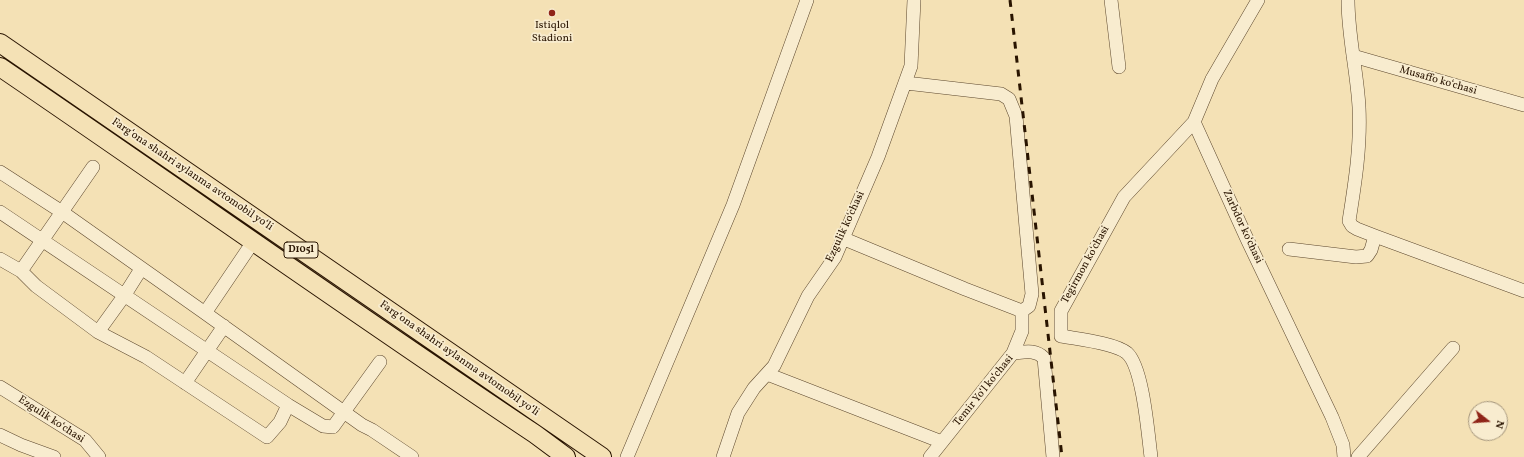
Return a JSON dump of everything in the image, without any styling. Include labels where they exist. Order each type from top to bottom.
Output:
[{"type":"highway","name":"Fargʻona shahri aylanma avtomobil yoʻli","points":[[0,43],[602,457]]},
{"type":"highway","name":"Fargʻona shahri aylanma avtomobil yoʻli","points":[[0,67],[343,304],[535,434],[566,457]]},
{"type":"street","points":[[628,457],[734,205],[807,0]]},
{"type":"street","name":"Ezgulik koʻchasi","points":[[723,457],[738,413],[754,388],[774,366],[808,296],[835,257],[878,157],[911,66],[914,0]]},
{"type":"street","points":[[1111,0],[1119,67]]},
{"type":"street","points":[[1194,122],[1212,79],[1258,0]]},
{"type":"street","points":[[1348,0],[1348,20],[1359,107],[1359,154],[1350,221],[1352,226],[1375,236],[1524,291]]},
{"type":"street","name":"Musaffo koʻchasi","points":[[1352,56],[1524,105]]},
{"type":"street","points":[[906,82],[1001,94],[1009,99],[1016,116],[1032,294],[1030,306],[1022,311]]},
{"type":"street","name":"Tegirmon koʻchasi","points":[[1151,457],[1144,400],[1136,370],[1127,353],[1113,346],[1061,336],[1061,311],[1124,197],[1194,122]]},
{"type":"street","name":"Zarbdor koʻchasi","points":[[1194,122],[1332,417],[1343,445],[1344,457]]},
{"type":"street","points":[[20,271],[92,167]]},
{"type":"street","points":[[0,172],[62,212],[345,412],[412,457]]},
{"type":"street","points":[[0,212],[207,352],[323,426],[333,427],[380,362]]},
{"type":"street","points":[[1289,249],[1356,257],[1366,256],[1371,250],[1375,236]]},
{"type":"street","points":[[842,238],[965,290],[1022,311]]},
{"type":"street","points":[[205,313],[253,242]]},
{"type":"street","points":[[0,259],[20,271],[36,286],[98,332],[146,357],[267,437],[280,422],[288,405]]},
{"type":"street","points":[[98,332],[141,269]]},
{"type":"street","points":[[1014,353],[1022,331],[1022,311]]},
{"type":"street","points":[[185,383],[224,326]]},
{"type":"street","points":[[1358,457],[1453,348]]},
{"type":"street","name":"Temir Yoʻl koʻchasi","points":[[930,457],[1014,353],[1031,351],[1040,353],[1044,358],[1053,457]]},
{"type":"street","points":[[767,374],[942,442]]},
{"type":"street","name":"Ezgulik koʻchasi","points":[[1,390],[85,440],[99,457]]},
{"type":"street","points":[[0,435],[21,446],[54,457]]},
{"type":"railway","points":[[1010,0],[1062,457]]},
{"type":"place","name":"Istiqlol Stadioni","points":[[552,13]]}]
